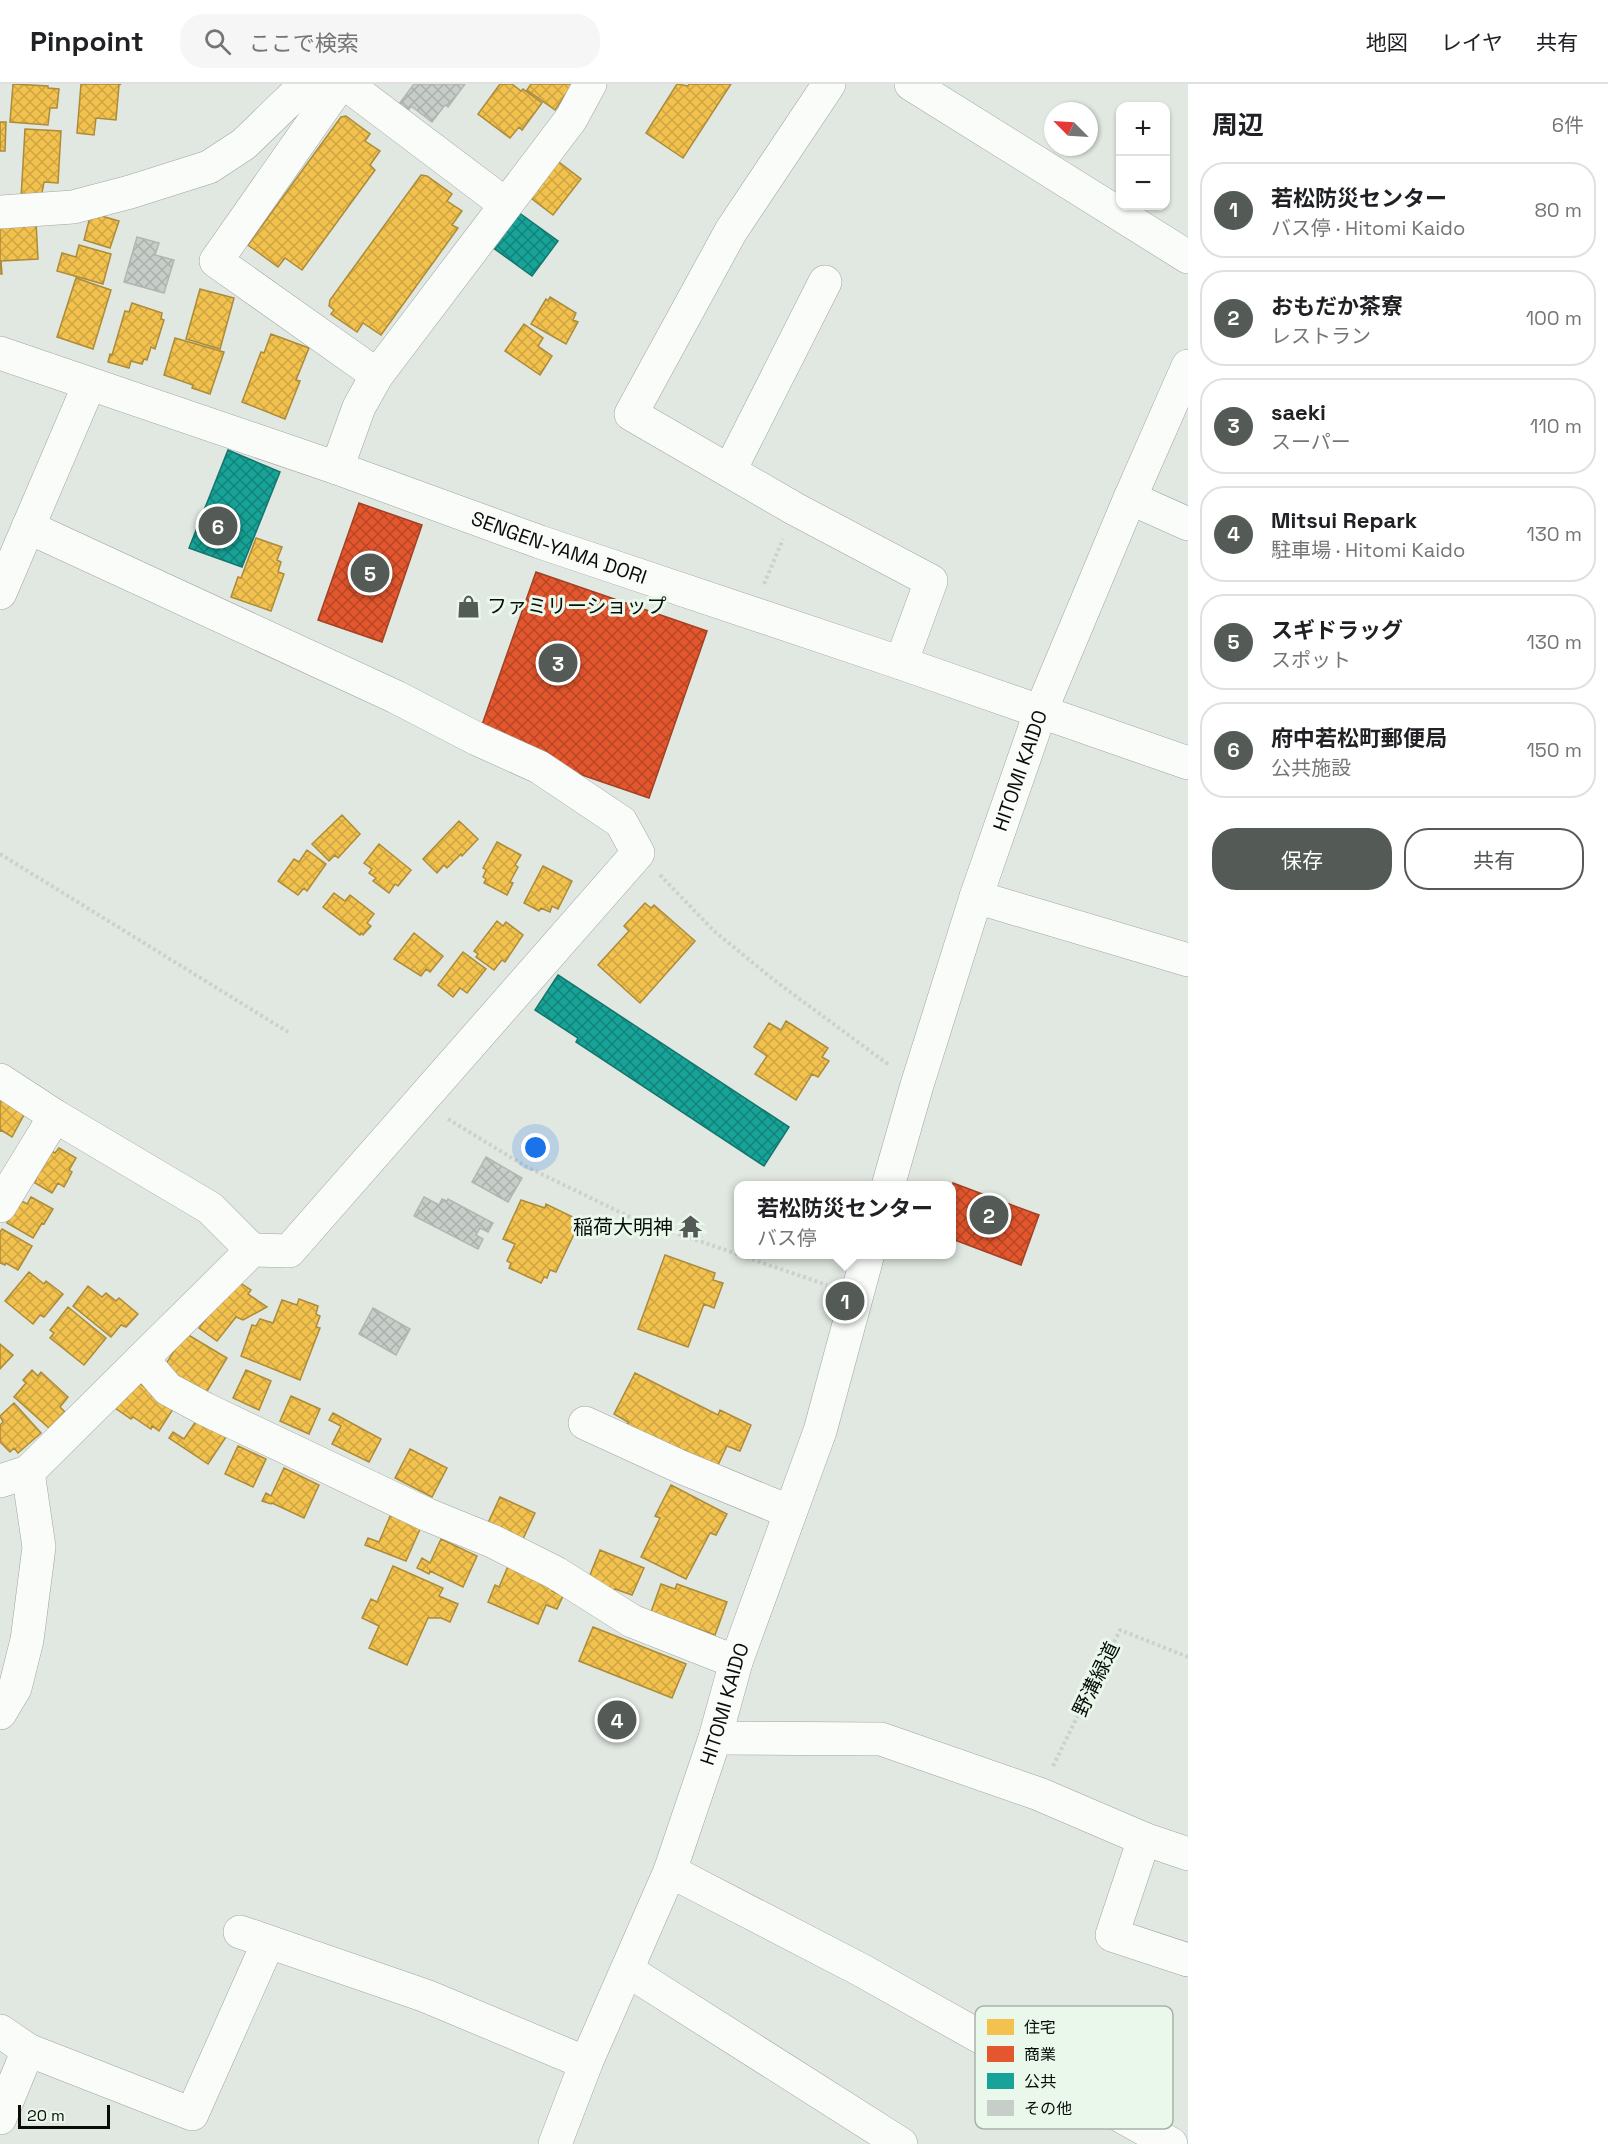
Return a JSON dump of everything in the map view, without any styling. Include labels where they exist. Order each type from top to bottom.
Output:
[{"type":"street","points":[[0,212],[73,207],[209,167],[244,144],[306,84]]},
{"type":"street","points":[[340,84],[216,261],[377,375]]},
{"type":"street","points":[[346,84],[505,204]]},
{"type":"street","points":[[337,468],[359,408],[377,375],[571,119],[590,84]]},
{"type":"street","points":[[829,84],[731,231],[631,414],[795,509],[931,581],[902,663]]},
{"type":"street","points":[[911,84],[1188,257]]},
{"type":"street","points":[[730,470],[825,282]]},
{"type":"street","name":"SENGEN-YAMA DORI","points":[[0,353],[337,468],[540,542],[902,663],[1188,763]]},
{"type":"street","name":"HITOMI KAIDO","points":[[889,1181],[916,1085],[976,897],[1040,713],[1188,366]]},
{"type":"street","points":[[0,593],[89,385]]},
{"type":"street","points":[[1130,498],[1188,524]]},
{"type":"street","points":[[0,1080],[55,1116],[210,1208],[252,1250],[289,1251],[638,853],[621,822],[539,767],[477,739],[396,697],[28,527]]},
{"type":"street","points":[[976,897],[1188,960]]},
{"type":"street","points":[[0,1206],[55,1116]]},
{"type":"street","points":[[0,1713],[15,1688],[27,1640],[39,1547],[14,1476],[142,1359],[252,1250]]},
{"type":"street","name":"HITOMI KAIDO","points":[[555,2144],[586,2063],[670,1870],[715,1738],[736,1662],[820,1431],[866,1259]]},
{"type":"street","points":[[142,1359],[168,1389],[205,1409],[556,1573],[632,1621],[736,1662]]},
{"type":"street","points":[[585,1423],[681,1467],[790,1512]]},
{"type":"street","points":[[715,1738],[881,1739],[1039,1794],[1144,1839],[1188,1854]]},
{"type":"street","points":[[1144,1839],[1112,1935],[1188,1960]]},
{"type":"street","points":[[670,1870],[861,1970],[975,2034]]},
{"type":"street","points":[[0,2031],[28,2050],[192,2114],[254,1937],[426,1996],[586,2063]]},
{"type":"street","points":[[627,1970],[901,2144]]},
{"type":"street","points":[[0,2118],[28,2050]]},
{"type":"street","points":[[1145,2129],[1172,2144]]},
{"type":"path","points":[[752,613],[795,509]]},
{"type":"path","points":[[638,853],[714,931],[774,980],[916,1085]]},
{"type":"path","points":[[0,854],[288,1032]]},
{"type":"path","points":[[420,1100],[525,1166],[632,1218],[734,1253]]},
{"type":"path","points":[[753,1259],[856,1294]]},
{"type":"path","name":"野溝緑道","points":[[1039,1794],[1120,1630],[1188,1657]]},
{"type":"building: 住宅","points":[[13,84],[59,89],[57,108],[50,108],[48,125],[10,122]]},
{"type":"building: 住宅","points":[[81,84],[121,84],[119,85],[116,120],[96,118],[94,135],[77,133]]},
{"type":"building: 住宅","points":[[500,84],[512,84],[542,103],[522,130],[519,127],[510,138],[478,114]]},
{"type":"building: 住宅","points":[[531,84],[573,84],[555,110],[527,90]]},
{"type":"building: 住宅","points":[[677,84],[688,86],[689,84],[731,84],[683,158],[646,133]]},
{"type":"building: 住宅","points":[[346,116],[370,134],[365,141],[380,151],[370,165],[375,170],[302,270],[285,258],[278,267],[248,245],[341,117]]},
{"type":"building: 住宅","points":[[0,122],[6,122],[5,151],[0,151]]},
{"type":"building: 住宅","points":[[25,129],[61,131],[58,183],[44,182],[41,198],[21,198]]},
{"type":"building: 住宅","points":[[555,159],[581,179],[553,215],[527,195]]},
{"type":"building: 住宅","points":[[421,175],[427,176],[452,194],[447,201],[462,211],[452,225],[458,228],[381,335],[363,323],[357,332],[331,314],[334,310],[329,306],[330,300]]},
{"type":"building: 住宅","points":[[91,213],[119,221],[110,248],[84,240]]},
{"type":"building: 住宅","points":[[36,222],[38,259],[1,261],[2,274],[0,274],[0,224]]},
{"type":"building: 住宅","points":[[79,245],[111,254],[103,284],[57,271],[62,253],[76,257]]},
{"type":"building: 住宅","points":[[76,278],[111,290],[93,349],[57,337]]},
{"type":"building: 住宅","points":[[200,289],[234,298],[220,349],[186,339]]},
{"type":"building: 住宅","points":[[550,297],[576,313],[573,320],[578,322],[566,344],[531,324],[546,299],[548,301]]},
{"type":"building: 住宅","points":[[132,303],[162,313],[161,319],[164,320],[155,349],[151,347],[147,360],[144,359],[142,364],[131,361],[129,368],[108,362],[125,311],[129,312]]},
{"type":"building: 住宅","points":[[524,324],[543,338],[538,346],[552,356],[540,375],[505,351]]},
{"type":"building: 住宅","points":[[271,334],[309,348],[296,380],[300,381],[285,419],[242,402],[261,352],[264,353]]},
{"type":"building: 住宅","points":[[175,338],[224,352],[210,394],[192,388],[193,385],[164,375]]},
{"type":"building: 住宅","points":[[256,538],[282,547],[277,560],[281,562],[278,572],[284,574],[271,611],[231,597]]},
{"type":"building: 住宅","points":[[342,815],[360,834],[338,858],[335,855],[329,861],[312,844]]},
{"type":"building: 住宅","points":[[459,821],[478,839],[462,856],[461,854],[447,868],[444,865],[437,873],[423,859]]},
{"type":"building: 住宅","points":[[497,842],[521,855],[515,865],[518,867],[510,882],[513,883],[507,895],[484,883],[486,879],[483,877],[486,870],[483,868]]},
{"type":"building: 住宅","points":[[379,844],[411,870],[398,886],[395,884],[389,893],[373,881],[376,878],[369,873],[372,869],[364,863]]},
{"type":"building: 住宅","points":[[307,850],[326,864],[307,891],[304,888],[298,895],[278,881],[294,859],[299,862]]},
{"type":"building: 住宅","points":[[543,866],[572,881],[558,909],[552,906],[550,912],[541,908],[539,911],[524,903]]},
{"type":"building: 住宅","points":[[334,893],[345,901],[350,895],[374,914],[367,923],[371,926],[363,935],[323,907]]},
{"type":"building: 住宅","points":[[645,903],[651,908],[654,905],[695,941],[640,1003],[598,965],[629,931],[624,926]]},
{"type":"building: 住宅","points":[[497,921],[503,926],[506,922],[523,935],[505,962],[502,960],[494,970],[476,957],[478,954],[474,951]]},
{"type":"building: 住宅","points":[[414,933],[443,956],[430,972],[426,969],[421,976],[394,959]]},
{"type":"building: 住宅","points":[[463,952],[486,969],[467,993],[460,988],[453,997],[438,985]]},
{"type":"building: 住宅","points":[[786,1021],[828,1048],[822,1057],[829,1061],[818,1077],[812,1074],[796,1100],[755,1074],[767,1056],[754,1047],[769,1023],[781,1030]]},
{"type":"building: 住宅","points":[[0,1101],[25,1113],[12,1137],[0,1131]]},
{"type":"building: 住宅","points":[[59,1148],[76,1158],[69,1170],[72,1172],[64,1187],[58,1183],[52,1193],[35,1183],[36,1180],[32,1178],[48,1149],[55,1153]]},
{"type":"building: 住宅","points":[[31,1197],[53,1209],[33,1238],[7,1223],[20,1200],[27,1204]]},
{"type":"building: 住宅","points":[[521,1200],[545,1208],[546,1204],[577,1219],[573,1228],[576,1230],[556,1272],[550,1270],[547,1278],[544,1277],[541,1283],[509,1268],[511,1263],[507,1261],[515,1244],[503,1239]]},
{"type":"building: 住宅","points":[[2,1229],[32,1246],[18,1270],[6,1263],[5,1265],[0,1263],[0,1232]]},
{"type":"building: 住宅","points":[[665,1255],[715,1273],[713,1280],[723,1283],[714,1308],[704,1304],[688,1347],[638,1329]]},
{"type":"building: 住宅","points":[[29,1272],[44,1284],[46,1281],[63,1294],[44,1317],[40,1315],[33,1324],[5,1301]]},
{"type":"building: 住宅","points":[[239,1282],[251,1290],[248,1294],[267,1307],[243,1320],[236,1317],[217,1341],[199,1328],[233,1284]]},
{"type":"building: 住宅","points":[[88,1286],[102,1297],[106,1293],[116,1301],[119,1298],[138,1314],[126,1327],[121,1325],[111,1337],[73,1306]]},
{"type":"building: 住宅","points":[[299,1299],[318,1306],[316,1314],[320,1316],[316,1327],[320,1328],[300,1380],[241,1356],[252,1325],[256,1326],[260,1319],[273,1323],[282,1300],[297,1305]]},
{"type":"building: 住宅","points":[[68,1307],[106,1338],[84,1365],[50,1338],[54,1333],[50,1330]]},
{"type":"building: 住宅","points":[[185,1333],[227,1358],[206,1393],[164,1367]]},
{"type":"building: 住宅","points":[[0,1344],[13,1355],[0,1369]]},
{"type":"building: 住宅","points":[[32,1370],[38,1376],[41,1372],[68,1397],[60,1407],[65,1412],[50,1429],[14,1397],[26,1383],[23,1380]]},
{"type":"building: 住宅","points":[[246,1370],[271,1381],[259,1410],[233,1398]]},
{"type":"building: 住宅","points":[[635,1373],[718,1415],[720,1410],[751,1425],[740,1451],[727,1446],[717,1467],[684,1450],[681,1455],[627,1427],[628,1422],[614,1414]]},
{"type":"building: 住宅","points":[[134,1380],[175,1406],[159,1431],[152,1426],[151,1429],[133,1417],[131,1419],[115,1408]]},
{"type":"building: 住宅","points":[[291,1396],[320,1409],[309,1434],[280,1421]]},
{"type":"building: 住宅","points":[[14,1403],[41,1433],[18,1453],[14,1448],[10,1452],[0,1442],[0,1425],[3,1422],[0,1416]]},
{"type":"building: 住宅","points":[[333,1413],[381,1439],[369,1462],[332,1444],[341,1426],[329,1420]]},
{"type":"building: 住宅","points":[[198,1418],[226,1437],[208,1464],[169,1438],[173,1432],[184,1439]]},
{"type":"building: 住宅","points":[[238,1446],[266,1459],[253,1487],[225,1474]]},
{"type":"building: 住宅","points":[[410,1449],[447,1468],[432,1497],[395,1478]]},
{"type":"building: 住宅","points":[[284,1468],[319,1485],[304,1518],[272,1503],[262,1501],[266,1493],[271,1496]]},
{"type":"building: 住宅","points":[[671,1485],[727,1514],[716,1535],[710,1533],[686,1579],[641,1557],[660,1518],[655,1516]]},
{"type":"building: 住宅","points":[[500,1497],[535,1513],[523,1539],[488,1523]]},
{"type":"building: 住宅","points":[[391,1514],[421,1527],[406,1561],[365,1545],[368,1538],[379,1542]]},
{"type":"building: 住宅","points":[[441,1539],[477,1556],[463,1587],[430,1571],[429,1574],[417,1568],[422,1558],[430,1563]]},
{"type":"building: 住宅","points":[[600,1550],[644,1568],[632,1595],[615,1589],[613,1592],[588,1580]]},
{"type":"building: 住宅","points":[[509,1564],[556,1585],[552,1591],[563,1596],[557,1609],[546,1605],[538,1624],[488,1602],[495,1585],[499,1587]]},
{"type":"building: 住宅","points":[[393,1566],[443,1588],[439,1596],[458,1604],[450,1622],[441,1618],[428,1618],[407,1665],[369,1648],[379,1626],[362,1618],[371,1599],[377,1602]]},
{"type":"building: 住宅","points":[[661,1584],[675,1589],[677,1584],[727,1602],[715,1635],[651,1612]]},
{"type":"building: 住宅","points":[[593,1627],[686,1664],[672,1698],[579,1661]]},
{"type":"building: 商業","points":[[359,503],[422,525],[382,642],[318,620]]},
{"type":"building: 商業","points":[[536,572],[707,631],[649,798],[477,739]]},
{"type":"building: 商業","points":[[956,1184],[1039,1215],[1021,1265],[956,1241]]},
{"type":"building: 公共","points":[[518,212],[558,241],[532,276],[492,247]]},
{"type":"building: 公共","points":[[228,450],[280,472],[242,567],[189,548]]},
{"type":"building: 公共","points":[[558,975],[789,1127],[764,1166],[576,1042],[578,1038],[535,1010]]},
{"type":"building: その他","points":[[414,84],[465,84],[448,107],[445,105],[432,122],[411,106],[408,111],[399,104]]},
{"type":"building: その他","points":[[137,237],[159,243],[155,255],[174,260],[164,293],[124,282]]},
{"type":"building: その他","points":[[486,1157],[522,1178],[508,1202],[472,1182]]},
{"type":"building: その他","points":[[424,1197],[439,1205],[442,1199],[447,1201],[448,1199],[493,1223],[488,1232],[480,1228],[476,1235],[483,1239],[478,1249],[414,1216]]},
{"type":"building: その他","points":[[373,1308],[410,1329],[396,1355],[359,1334]]},
{"type":"place","name":"府中若松町郵便局","points":[[218,526]]},
{"type":"place","name":"スギドラッグ","points":[[370,573]]},
{"type":"place","name":"ファミリーショップ","points":[[469,606]]},
{"type":"place","name":"saeki","points":[[558,663]]},
{"type":"place","name":"おもだか茶寮","points":[[989,1215]]},
{"type":"place","name":"稲荷大明神","points":[[691,1227]]},
{"type":"place","name":"若松防災センター","points":[[845,1301]]},
{"type":"place","name":"Mitsui Repark","points":[[617,1720]]}]
